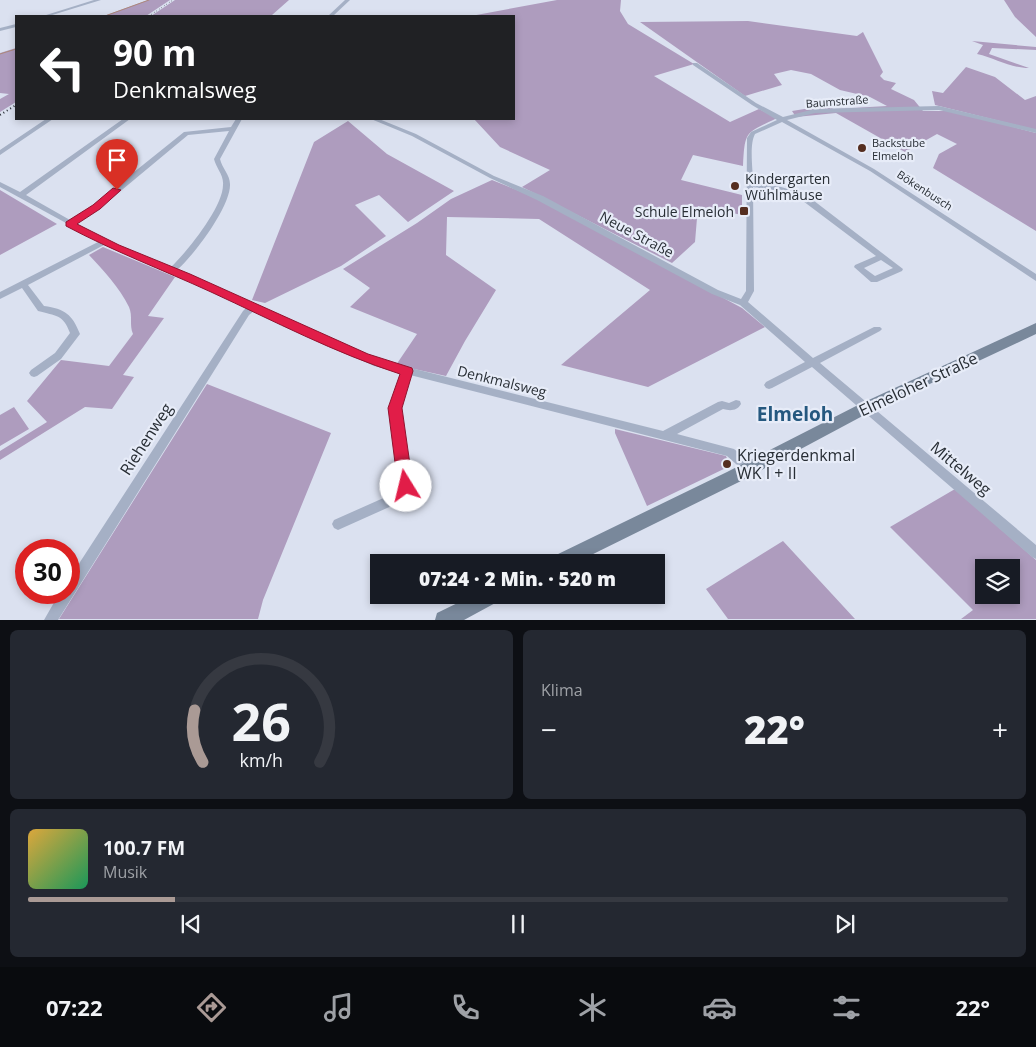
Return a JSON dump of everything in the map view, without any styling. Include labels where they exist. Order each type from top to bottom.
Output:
[{"type":"street","points":[[48,15],[99,0]]},
{"type":"street","points":[[331,15],[348,0]]},
{"type":"street","points":[[0,30],[15,25]]},
{"type":"street","name":"Bökenbusch","points":[[695,64],[754,104],[784,119],[872,170],[1036,278]]},
{"type":"street","name":"Baumstraße","points":[[743,303],[750,291],[750,138],[754,133],[784,119],[816,112],[939,108],[1036,132]]},
{"type":"street","points":[[0,153],[49,120]]},
{"type":"street","points":[[20,196],[126,120]]},
{"type":"street","points":[[172,270],[190,251],[224,200],[228,184],[217,159],[238,120]]},
{"type":"street","name":"Neue Straße","points":[[376,120],[414,135],[492,177],[540,198],[715,292],[743,303],[865,408]]},
{"type":"street","points":[[69,224],[96,207],[186,133],[232,129]]},
{"type":"street","name":"Denkmalsweg","points":[[0,184],[104,242],[172,270],[364,358],[407,371],[730,452],[749,468]]},
{"type":"street","points":[[749,184],[781,189],[802,196],[882,256]]},
{"type":"street","points":[[0,296],[104,242]]},
{"type":"street","points":[[23,284],[41,309],[61,312],[71,322],[75,334],[58,356],[34,373]]},
{"type":"street","name":"Riehenweg","points":[[80,572],[246,313],[253,307]]},
{"type":"street","name":"Elmeloher Straße","points":[[576,554],[865,408],[1036,328]]},
{"type":"street","points":[[769,385],[877,329]]},
{"type":"street","points":[[338,524],[392,500],[406,486],[395,408],[407,371]]},
{"type":"street","points":[[663,436],[722,405],[730,407],[736,404]]},
{"type":"street","name":"Mittelweg","points":[[865,408],[1036,553]]},
{"type":"street","name":"Riehenweg","points":[[50,620],[60,604]]},
{"type":"street","points":[[444,620],[476,604]]},
{"type":"shaded area","points":[[148,0],[170,0],[148,15],[107,15]]},
{"type":"shaded area","points":[[175,0],[289,0],[272,15],[152,15]]},
{"type":"shaded area","points":[[557,0],[621,0],[620,11],[628,24],[694,64],[654,76],[730,122],[759,109],[777,118],[758,127],[749,134],[746,139],[743,166],[693,155],[681,180],[742,195],[742,215],[698,206],[695,242],[672,263],[522,187],[550,170],[500,147],[475,120],[515,120],[515,15],[476,15]]},
{"type":"shaded area","points":[[1004,0],[1036,0],[1036,37],[1015,17]]},
{"type":"shaded area","points":[[748,21],[857,36],[863,32],[883,72],[880,76],[884,80],[896,83],[891,89],[914,100],[923,111],[954,111],[1036,133],[1036,231],[933,168],[939,154],[957,144],[937,134],[905,152],[836,113],[796,117],[792,111],[823,106],[834,109],[887,106],[870,97],[840,90],[811,74],[791,70],[774,74],[782,85],[745,96],[640,22]]},
{"type":"shaded area","points":[[972,41],[1036,47],[1036,50],[992,48],[989,54],[1029,68],[1022,68],[977,54],[983,45]]},
{"type":"shaded area","points":[[15,48],[15,103],[0,112],[0,99],[9,94],[0,93],[0,53]]},
{"type":"shaded area","points":[[966,67],[995,77],[1025,100],[1036,96],[1036,130],[935,105],[932,91],[943,93]]},
{"type":"shaded area","points":[[348,121],[387,154],[454,191],[408,222],[379,195],[355,205],[386,236],[341,266],[265,303],[252,300],[314,142]]},
{"type":"shaded area","points":[[492,180],[537,198],[742,308],[765,327],[648,387],[561,365],[650,290],[539,219],[447,217],[446,255],[496,290],[446,376],[396,365],[417,334],[350,307],[370,288],[343,269],[417,223],[451,199]]},
{"type":"shaded area","points":[[0,190],[57,224],[0,255]]},
{"type":"shaded area","points":[[103,247],[175,277],[148,316],[164,318],[123,375],[134,377],[112,409],[85,407],[0,460],[0,451],[47,422],[27,401],[61,360],[109,366],[133,334],[129,307],[111,280],[89,255]]},
{"type":"shaded area","points":[[207,384],[331,433],[263,600],[258,619],[59,619],[68,604],[80,604],[80,586]]},
{"type":"shaded area","points":[[14,407],[29,429],[0,446],[0,415]]},
{"type":"shaded area","points":[[615,429],[726,456],[730,466],[647,506],[615,433]]},
{"type":"shaded area","points":[[955,489],[1036,560],[1036,619],[961,619],[973,610],[890,527]]},
{"type":"shaded area","points":[[783,541],[855,619],[728,619],[706,589]]},
{"type":"waterway","points":[[108,15],[149,0]]},
{"type":"waterway","points":[[0,54],[15,49]]},
{"type":"railway","points":[[150,15],[173,0]]},
{"type":"railway","points":[[0,115],[15,106]]},
{"type":"place","name":"Backstube Elmeloh","points":[[862,148]]},
{"type":"place","name":"Kindergarten Wühlmäuse","points":[[735,186]]},
{"type":"place","name":"Schule Elmeloh","points":[[744,211]]},
{"type":"place","name":"Kriegerdenkmal WK I + II","points":[[727,464]]},
{"type":"district","name":"Elmeloh","points":[[795,414]]},
{"type":"route","points":[[117,190],[96,207],[69,224],[116,248],[186,276],[364,358],[407,371],[395,408],[406,486]]}]
